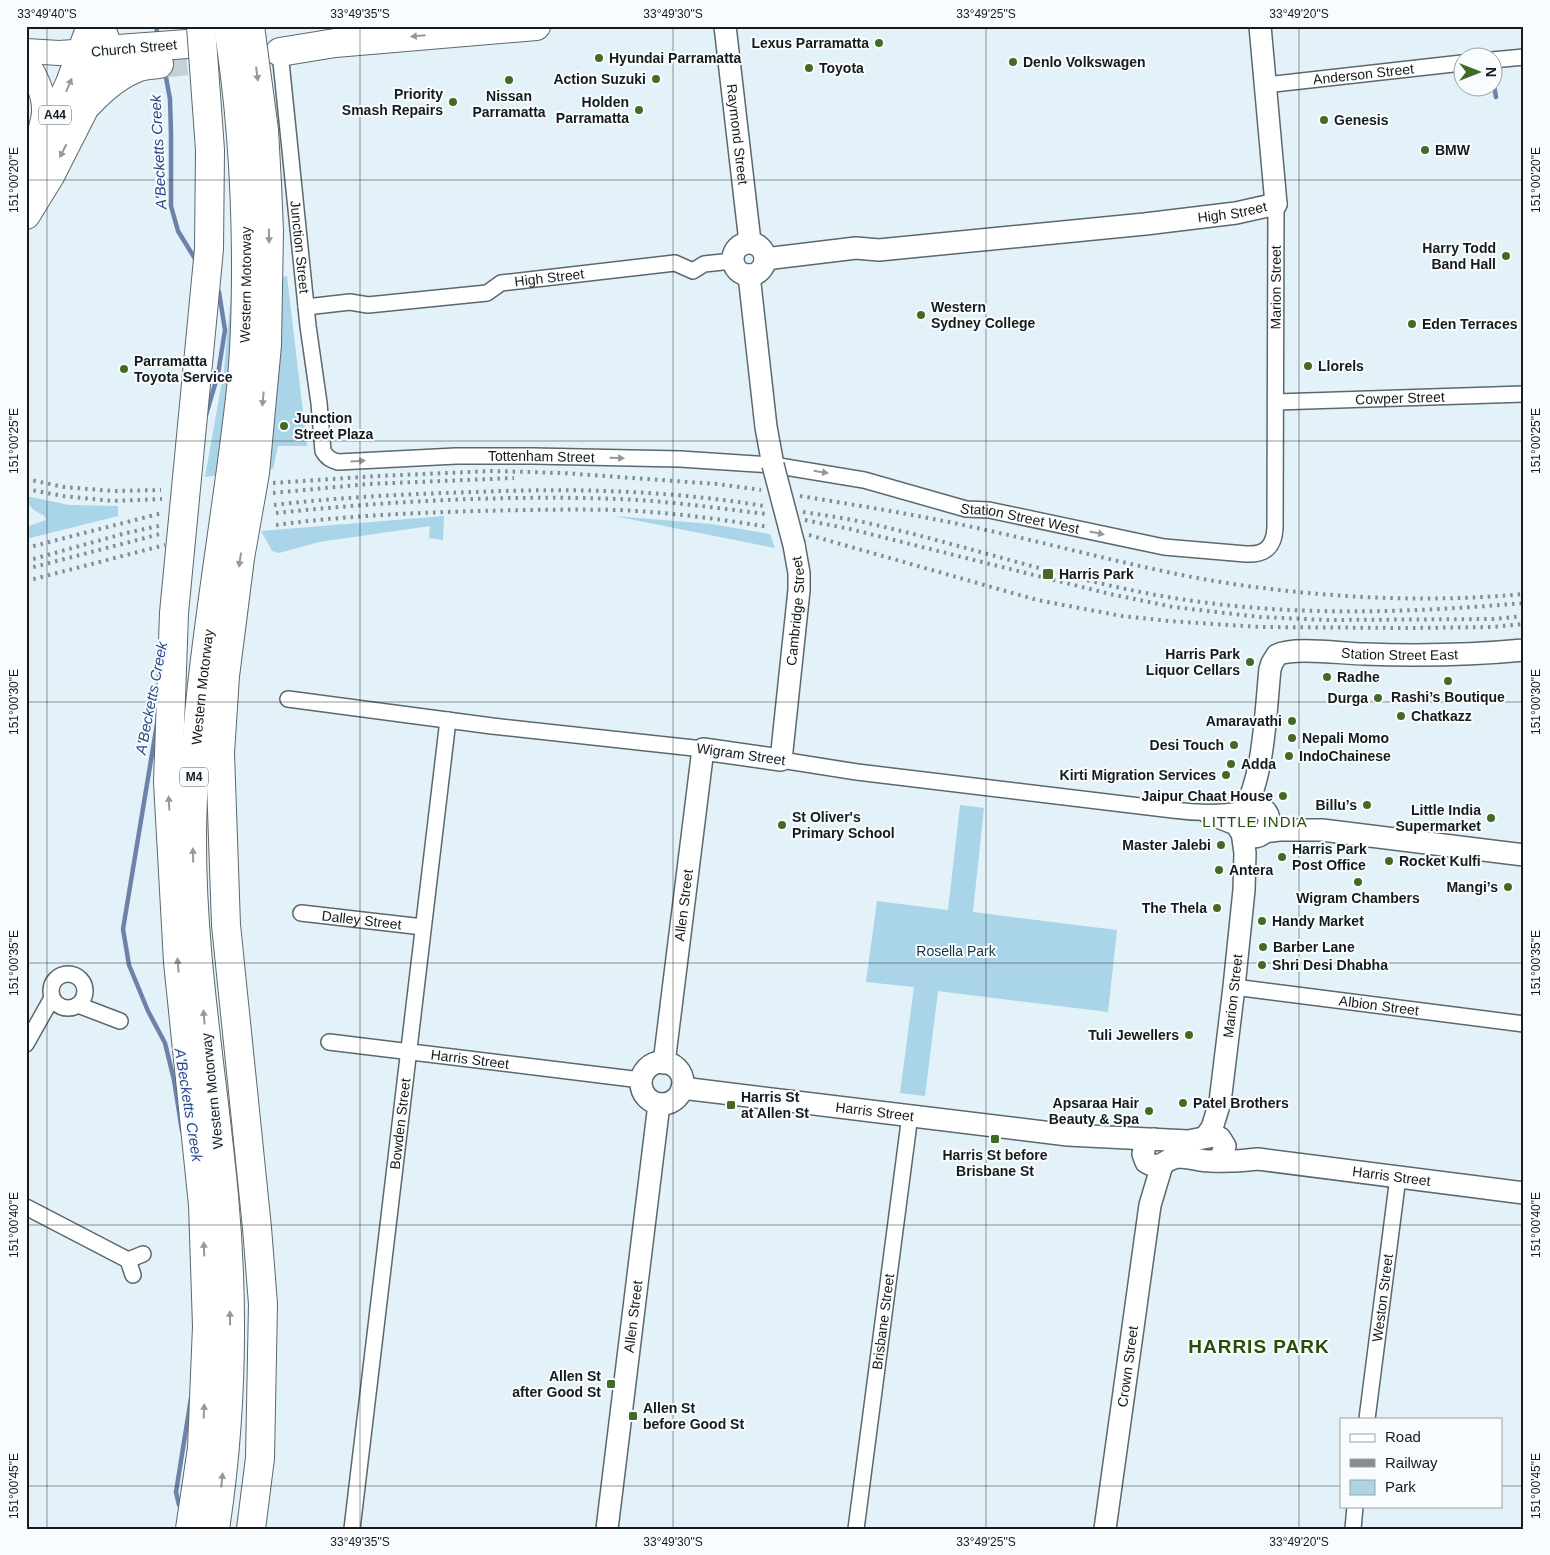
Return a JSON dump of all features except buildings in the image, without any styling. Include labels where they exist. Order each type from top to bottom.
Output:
[{"type":"highway","name":"A44","points":[[91,26],[107,50],[139,67],[159,64]]},
{"type":"highway","name":"Western Motorway","points":[[215,1529],[229,1404],[229,1264],[224,1195],[196,929],[192,836],[194,771],[200,705],[219,547],[231,475],[242,385],[246,322],[245,186],[241,124],[228,26]]},
{"type":"highway","name":"Western Motorway","points":[[250,26],[262,111],[267,184],[269,232],[268,345],[255,473],[240,558],[225,676],[220,753],[221,833],[226,925],[254,1198],[262,1304],[260,1458],[251,1529]]},
{"type":"highway","points":[[280,52],[335,35],[536,26]]},
{"type":"highway","name":"Church Street","points":[[107,50],[194,35]]},
{"type":"highway","name":"Western Motorway","points":[[190,1529],[202,1448],[207,1317],[203,1205],[178,962],[168,782],[174,612],[209,249],[210,150],[194,35]]},
{"type":"highway","name":"A44","points":[[26,215],[50,176],[85,107],[104,87],[107,50]]},
{"type":"highway","name":"A44","points":[[30,171],[70,84],[107,50]]},
{"type":"main road","name":"Raymond Street","points":[[725,26],[750,242]]},
{"type":"main road","name":"Marion Street","points":[[1260,26],[1276,204]]},
{"type":"main road","points":[[26,51],[59,53],[107,50]]},
{"type":"main road","points":[[26,60],[38,86],[44,112],[30,171]]},
{"type":"main road","name":"High Street","points":[[765,260],[856,248],[879,238],[1235,202],[1276,204]]},
{"type":"main road","points":[[750,242],[764,252],[765,260],[759,272],[749,276],[736,270],[732,256],[737,247],[750,242]]},
{"type":"main road","points":[[749,276],[766,428],[773,465]]},
{"type":"main road","name":"Cambridge Street","points":[[773,465],[787,514],[799,573],[799,590],[781,760]]},
{"type":"main road","name":"Station Street East","points":[[1277,655],[1292,651],[1473,655],[1524,650]]},
{"type":"main road","name":"Marion Street","points":[[1216,1145],[1222,1119],[1220,1102],[1244,890],[1245,854],[1253,821],[1252,793],[1260,757],[1270,669],[1277,655]]},
{"type":"main road","name":"Wigram Street","points":[[703,749],[781,760]]},
{"type":"main road","name":"Allen Street","points":[[664,1063],[703,749]]},
{"type":"main road","name":"Wigram Street","points":[[1253,821],[1280,819],[1322,830],[1524,855]]},
{"type":"main road","points":[[664,1063],[678,1070],[681,1075],[682,1088],[671,1102],[659,1104],[643,1094],[641,1080],[648,1068],[654,1064],[664,1063]]},
{"type":"main road","name":"Harris Street","points":[[682,1088],[1068,1135],[1151,1154],[1168,1160],[1216,1145],[1258,1159],[1524,1193]]},
{"type":"main road","name":"Allen Street","points":[[607,1529],[659,1104]]},
{"type":"main road","name":"Crown Street","points":[[1105,1529],[1150,1205],[1151,1154]]},
{"type":"street","name":"Junction Street","points":[[280,52],[306,307],[323,442]]},
{"type":"street","points":[[1502,59],[1524,57]]},
{"type":"street","name":"Anderson Street","points":[[1265,85],[1452,65]]},
{"type":"street","name":"Marion Street","points":[[1269,549],[1274,540],[1275,528],[1276,204]]},
{"type":"street","name":"High Street","points":[[306,307],[350,302],[368,305],[487,293],[500,283],[675,263],[692,271],[704,264],[732,261]]},
{"type":"street","name":"Cowper Street","points":[[1276,402],[1524,394]]},
{"type":"street","name":"Tottenham Street","points":[[323,442],[323,451],[326,457],[338,462],[456,456],[533,456],[680,459],[773,465]]},
{"type":"street","name":"Station Street West","points":[[773,465],[825,472],[864,480],[957,507],[989,510],[1178,549],[1252,555],[1269,549]]},
{"type":"street","name":"Wigram Street","points":[[288,699],[448,720],[703,749]]},
{"type":"street","name":"Bowden Street","points":[[352,1529],[448,720]]},
{"type":"street","name":"Wigram Street","points":[[781,760],[857,772],[1194,812],[1223,821],[1253,821]]},
{"type":"street","name":"Dalley Street","points":[[301,912],[422,927]]},
{"type":"street","points":[[26,1044],[52,998],[51,986],[58,977],[69,974],[80,979],[85,995],[78,1005]]},
{"type":"street","name":"Albion Street","points":[[1234,987],[1524,1024]]},
{"type":"street","points":[[52,998],[61,1007],[67,1008],[78,1005],[120,1021]]},
{"type":"street","name":"Harris Street","points":[[328,1042],[641,1080]]},
{"type":"street","name":"Brisbane Street","points":[[856,1529],[910,1115]]},
{"type":"street","name":"Weston Street","points":[[1367,1418],[1398,1177]]},
{"type":"street","points":[[26,1207],[128,1260],[133,1275]]},
{"type":"street","points":[[128,1260],[143,1254]]},
{"type":"street","points":[[1352,1529],[1355,1508]]},
{"type":"green space","name":"Junction Street Plaza","points":[[287,276],[307,446],[278,446],[273,469],[205,477],[224,370],[232,283]]},
{"type":"green space","points":[[26,496],[69,505],[118,506],[118,516],[26,539],[26,527],[46,520],[44,515],[32,508]]},
{"type":"green space","points":[[444,516],[443,540],[429,538],[430,526],[319,542],[279,553],[272,551],[261,531]]},
{"type":"green space","points":[[614,516],[711,524],[770,534],[775,548]]},
{"type":"green space","name":"Rosella Park","points":[[960,805],[984,808],[973,912],[1117,930],[1108,1012],[938,991],[925,1096],[900,1093],[914,987],[866,982],[877,901],[948,910]]},
{"type":"waterway","name":"A'Becketts Creek","points":[[156,26],[158,37]]},
{"type":"waterway","name":"A'Becketts Creek","points":[[165,72],[170,99],[171,206],[178,231],[197,262]]},
{"type":"waterway","name":"A'Becketts Creek","points":[[206,415],[218,374],[225,330],[219,292],[216,289]]},
{"type":"waterway","name":"A'Becketts Creek","points":[[157,724],[123,929],[129,965],[148,1011],[165,1043],[174,1080],[182,1131]]},
{"type":"waterway","name":"A'Becketts Creek","points":[[179,1505],[176,1492],[191,1398]]},
{"type":"tunnel","points":[[159,64],[242,56]]},
{"type":"railway","points":[[273,483],[493,471],[563,473],[717,484],[761,490]]},
{"type":"railway","points":[[273,493],[368,484],[514,478]]},
{"type":"railway","points":[[26,479],[64,487],[113,491],[161,490]]},
{"type":"railway","points":[[26,489],[63,496],[112,501],[162,499]]},
{"type":"railway","points":[[274,505],[399,495],[583,490],[656,493],[764,506]]},
{"type":"railway","points":[[800,496],[940,520],[1158,570],[1263,588],[1328,595],[1426,599],[1524,594]]},
{"type":"railway","points":[[276,513],[404,502],[576,498],[638,500],[766,514]]},
{"type":"railway","points":[[276,525],[326,519],[401,514],[477,511],[618,510],[656,512],[769,527]]},
{"type":"railway","points":[[803,512],[902,531],[1056,573],[1134,591],[1217,604],[1305,611],[1393,611],[1524,603]]},
{"type":"railway","points":[[26,548],[162,513]]},
{"type":"railway","points":[[805,520],[850,529],[1110,594],[1173,607],[1260,617],[1328,620],[1493,619],[1524,616]]},
{"type":"railway","points":[[26,561],[126,533],[163,525]]},
{"type":"railway","points":[[26,569],[164,533]]},
{"type":"railway","points":[[809,535],[1037,600],[1122,616],[1260,627],[1405,628],[1493,627],[1524,624]]},
{"type":"railway","points":[[26,581],[165,545]]},
{"type":"place","name":"Lexus Parramatta","points":[[879,43]]},
{"type":"place","name":"Hyundai Parramatta","points":[[599,58]]},
{"type":"place","name":"Denlo Volkswagen","points":[[1013,62]]},
{"type":"place","name":"Toyota","points":[[809,68]]},
{"type":"place","name":"Action Suzuki","points":[[656,79]]},
{"type":"place","name":"Nissan Parramatta","points":[[509,80]]},
{"type":"place","name":"Priority Smash Repairs","points":[[453,102]]},
{"type":"place","name":"Holden Parramatta","points":[[639,110]]},
{"type":"place","name":"Genesis","points":[[1324,120]]},
{"type":"place","name":"BMW","points":[[1425,150]]},
{"type":"place","name":"Harry Todd Band Hall","points":[[1506,256]]},
{"type":"place","name":"Western Sydney College","points":[[921,315]]},
{"type":"place","name":"Eden Terraces","points":[[1412,324]]},
{"type":"place","name":"Llorels","points":[[1308,366]]},
{"type":"place","name":"Parramatta Toyota Service","points":[[124,369]]},
{"type":"place","name":"Junction Street Plaza","points":[[284,426]]},
{"type":"place","name":"Harris Park","points":[[1048,574]]},
{"type":"place","name":"Harris Park Liquor Cellars","points":[[1250,662]]},
{"type":"place","name":"Radhe","points":[[1327,677]]},
{"type":"place","name":"Rashi’s Boutique","points":[[1448,681]]},
{"type":"place","name":"Durga","points":[[1378,698]]},
{"type":"place","name":"Chatkazz","points":[[1401,716]]},
{"type":"place","name":"Amaravathi","points":[[1292,721]]},
{"type":"place","name":"Nepali Momo","points":[[1292,738]]},
{"type":"place","name":"Desi Touch","points":[[1234,745]]},
{"type":"place","name":"IndoChainese","points":[[1289,756]]},
{"type":"place","name":"Adda","points":[[1231,764]]},
{"type":"place","name":"Kirti Migration Services","points":[[1226,775]]},
{"type":"place","name":"Jaipur Chaat House","points":[[1283,796]]},
{"type":"place","name":"Billu’s","points":[[1367,805]]},
{"type":"place","name":"Little India Supermarket","points":[[1491,818]]},
{"type":"place","name":"St Oliver's Primary School","points":[[782,825]]},
{"type":"place","name":"Master Jalebi","points":[[1221,845]]},
{"type":"place","name":"Harris Park Post Office","points":[[1282,857]]},
{"type":"place","name":"Rocket Kulfi","points":[[1389,861]]},
{"type":"place","name":"Antera","points":[[1219,870]]},
{"type":"place","name":"Wigram Chambers","points":[[1358,882]]},
{"type":"place","name":"Mangi’s","points":[[1508,887]]},
{"type":"place","name":"The Thela","points":[[1217,908]]},
{"type":"place","name":"Handy Market","points":[[1262,921]]},
{"type":"place","name":"Barber Lane","points":[[1263,947]]},
{"type":"place","name":"Shri Desi Dhabha","points":[[1262,965]]},
{"type":"place","name":"Tuli Jewellers","points":[[1189,1035]]},
{"type":"place","name":"Patel Brothers","points":[[1183,1103]]},
{"type":"place","name":"Harris St at Allen St","points":[[731,1105]]},
{"type":"place","name":"Apsaraa Hair Beauty & Spa","points":[[1149,1111]]},
{"type":"place","name":"Harris St before Brisbane St","points":[[995,1139]]},
{"type":"place","name":"Allen St after Good St","points":[[611,1384]]},
{"type":"place","name":"Allen St before Good St","points":[[633,1416]]},
{"type":"district","name":"LITTLE INDIA","points":[[1255,821]]},
{"type":"district","name":"HARRIS PARK","points":[[1259,1346]]}]
